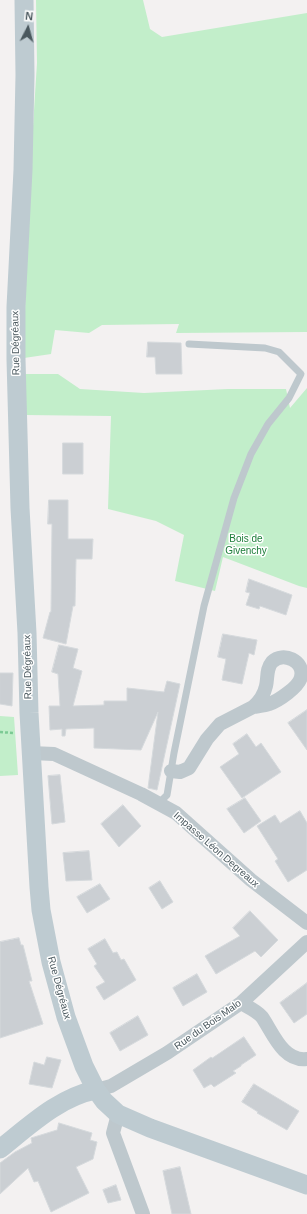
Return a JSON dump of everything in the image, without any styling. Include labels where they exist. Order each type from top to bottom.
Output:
[{"type":"main road","name":"Rue Dégréaux","points":[[24,0],[25,75],[16,307],[20,508],[27,633],[31,753],[39,887],[41,910],[51,962],[66,1017],[84,1066],[96,1090],[104,1101],[118,1114],[179,1140],[307,1185]]},
{"type":"main road","points":[[0,1149],[64,1101],[96,1090]]},
{"type":"street","points":[[171,772],[180,772],[189,768],[207,739],[220,724],[253,707]]},
{"type":"street","name":"Impasse Léon Degreaux","points":[[31,753],[54,754],[159,803],[185,821],[251,880],[307,923]]},
{"type":"street","name":"Rue du Bois Malo","points":[[96,1090],[111,1086],[167,1053],[241,1003],[307,942]]},
{"type":"street","points":[[241,1003],[261,1016],[282,1048],[292,1056],[307,1059]]},
{"type":"street","points":[[118,1114],[113,1133],[143,1214]]},
{"type":"lane","points":[[159,803],[167,795],[204,606],[234,498],[251,454],[268,424],[289,398],[301,374],[279,352],[265,348],[189,344]]},
{"type":"green space","points":[[36,0],[143,0],[150,29],[162,37],[307,13],[307,332],[176,333],[179,324],[102,325],[89,333],[55,330],[51,354],[24,358],[27,221],[37,63]]},
{"type":"green space","name":"Bois de Givenchy","points":[[25,374],[58,374],[80,389],[144,393],[228,389],[286,389],[290,408],[307,388],[307,588],[223,557],[215,591],[175,581],[184,535],[156,521],[108,509],[111,416],[25,415]]},
{"type":"green space","points":[[0,716],[14,717],[18,775],[0,776]]},
{"type":"building","points":[[148,342],[181,343],[182,374],[156,374],[155,357],[147,357]]},
{"type":"building","points":[[63,443],[83,443],[83,474],[63,474]]},
{"type":"building","points":[[49,500],[68,500],[68,539],[93,539],[92,559],[76,559],[75,606],[73,606],[66,644],[43,638],[51,612],[52,524],[48,524]]},
{"type":"building","points":[[249,579],[292,595],[286,615],[260,606],[259,609],[246,605],[250,593],[246,592]]},
{"type":"building","points":[[223,634],[257,640],[254,655],[249,653],[242,684],[222,680],[226,659],[218,657]]},
{"type":"building","points":[[59,645],[78,649],[73,668],[82,671],[73,706],[104,705],[104,701],[127,701],[127,688],[164,692],[167,681],[180,684],[157,790],[148,788],[158,712],[141,750],[94,748],[94,728],[66,729],[65,736],[62,736],[62,729],[50,730],[49,706],[60,706],[58,674],[52,672]]},
{"type":"building","points":[[0,673],[13,673],[12,706],[0,704]]},
{"type":"building","points":[[307,710],[307,750],[288,723]]},
{"type":"building","points":[[247,734],[256,747],[261,743],[281,772],[242,798],[220,767],[239,754],[233,744]]},
{"type":"building","points":[[60,775],[65,822],[52,824],[48,776]]},
{"type":"building","points":[[245,798],[261,821],[244,833],[227,809]]},
{"type":"building","points":[[123,805],[141,826],[119,847],[101,824]]},
{"type":"building","points":[[300,811],[307,823],[307,870],[288,882],[275,861],[278,859],[257,826],[275,815],[280,823]]},
{"type":"building","points":[[89,851],[92,880],[66,881],[63,853]]},
{"type":"building","points":[[160,881],[173,902],[162,909],[149,888]]},
{"type":"building","points":[[100,884],[110,899],[87,913],[77,897]]},
{"type":"building","points":[[250,911],[278,940],[261,957],[255,951],[216,974],[205,956],[240,936],[233,928]]},
{"type":"building","points":[[19,938],[21,945],[23,945],[32,981],[29,981],[43,1024],[0,1038],[0,942]]},
{"type":"building","points":[[105,939],[113,953],[117,952],[121,960],[124,959],[136,980],[104,1000],[96,987],[105,982],[94,966],[97,964],[88,949]]},
{"type":"building","points":[[197,974],[207,992],[183,1006],[173,988]]},
{"type":"building","points":[[307,983],[307,1014],[294,1023],[280,1003]]},
{"type":"building","points":[[138,1016],[148,1035],[120,1051],[110,1033]]},
{"type":"building","points":[[244,1037],[256,1055],[233,1071],[236,1073],[214,1087],[211,1084],[204,1088],[193,1070]]},
{"type":"building","points":[[47,1057],[61,1060],[52,1088],[29,1084],[34,1062],[44,1065]]},
{"type":"building","points":[[254,1084],[299,1111],[287,1130],[257,1113],[258,1112],[242,1102]]},
{"type":"building","points":[[59,1123],[92,1133],[90,1140],[97,1142],[93,1159],[76,1167],[89,1193],[51,1212],[38,1181],[34,1182],[28,1168],[0,1194],[0,1163],[15,1152],[32,1143],[31,1138],[57,1130]]},
{"type":"building","points":[[180,1167],[191,1214],[172,1214],[163,1171]]},
{"type":"building","points":[[116,1185],[121,1200],[108,1203],[103,1190]]}]
